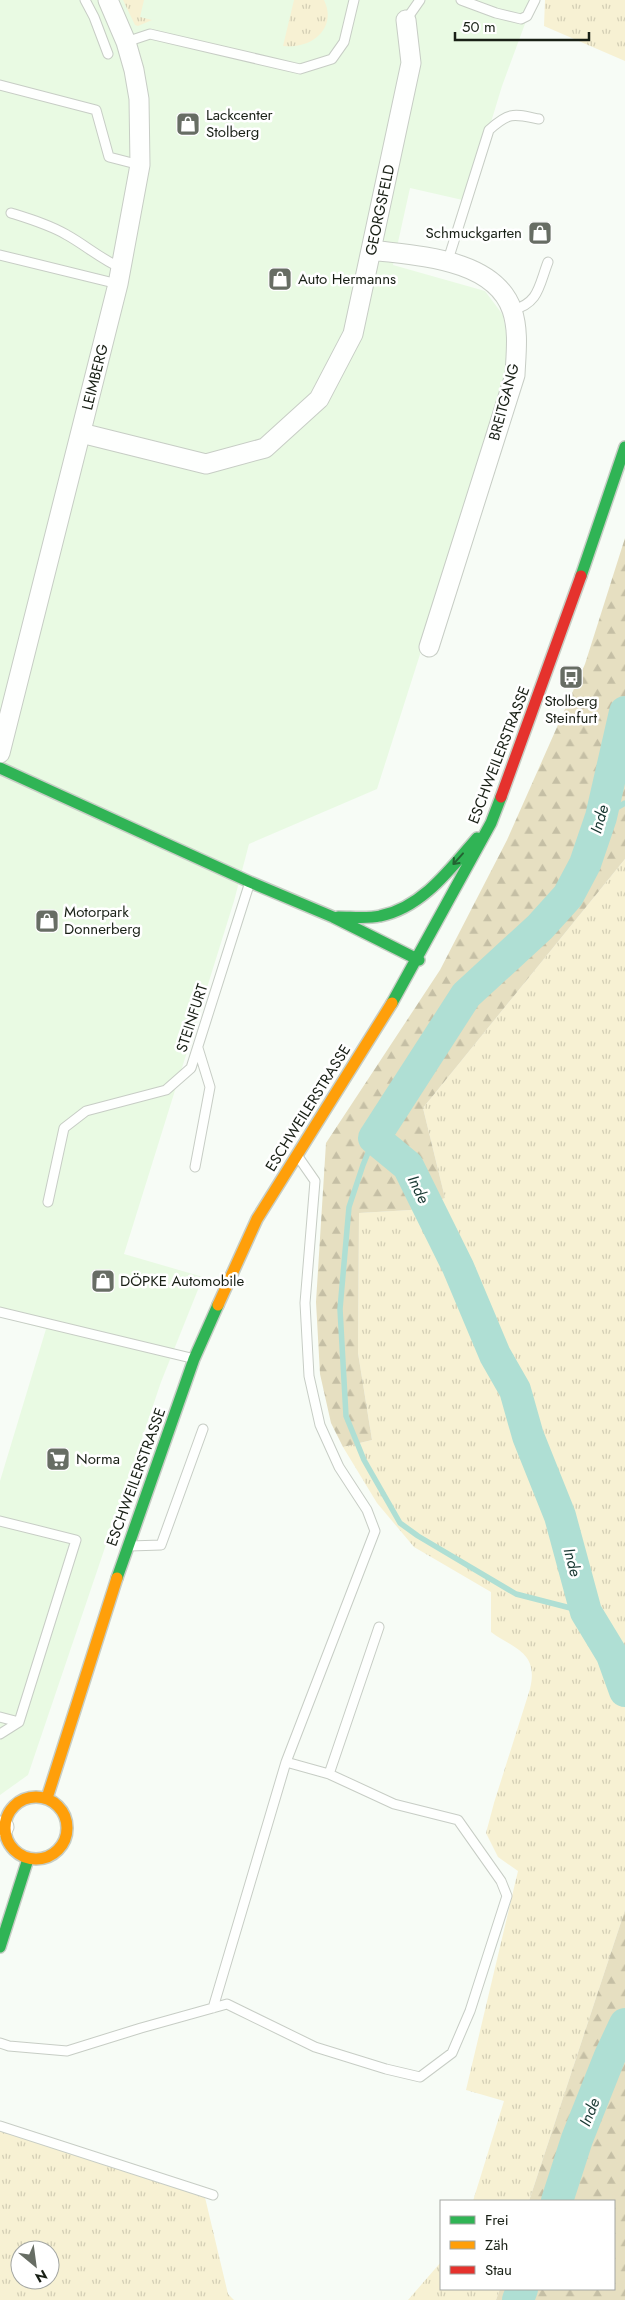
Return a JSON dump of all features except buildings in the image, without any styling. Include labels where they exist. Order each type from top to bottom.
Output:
[{"type":"main road","name":"ESCHWEILERSTRASSE","points":[[47,1798],[127,1546],[194,1359],[257,1219],[296,1153],[419,960],[491,823],[552,659],[625,447]]},
{"type":"main road","points":[[0,768],[250,882],[334,917],[419,960]]},
{"type":"main road","points":[[334,917],[380,916],[404,908],[418,899],[446,873],[491,823]]},
{"type":"main road","points":[[29,1797],[47,1798],[59,1807],[67,1823],[64,1843],[48,1857],[28,1858],[13,1850],[2,1827],[9,1812],[20,1801],[29,1797]]},
{"type":"main road","points":[[0,1947],[28,1858]]},
{"type":"street","name":"LEIMBERG","points":[[0,752],[120,276],[140,165],[139,100],[126,42],[108,0]]},
{"type":"street","name":"GEORGSFELD","points":[[81,432],[206,464],[265,448],[318,399],[353,334],[411,63],[406,20]]},
{"type":"street","name":"BREITGANG","points":[[372,250],[448,260],[468,268],[494,284],[505,296],[512,310],[517,341],[515,374],[429,647]]},
{"type":"lane","points":[[85,0],[94,17],[108,54]]},
{"type":"lane","points":[[126,42],[150,34],[300,70],[332,59],[344,42],[354,0]]},
{"type":"lane","points":[[406,20],[420,0]]},
{"type":"lane","points":[[461,0],[521,19],[527,16],[536,0]]},
{"type":"lane","points":[[0,85],[96,110],[109,157],[140,165]]},
{"type":"lane","points":[[448,260],[489,130],[503,117],[516,115],[539,119]]},
{"type":"lane","points":[[12,213],[67,235],[105,260],[120,276]]},
{"type":"lane","points":[[0,255],[120,276]]},
{"type":"lane","points":[[512,310],[526,307],[535,297],[548,262]]},
{"type":"lane","name":"STEINFURT","points":[[48,1202],[64,1128],[86,1112],[166,1090],[191,1068],[250,882]]},
{"type":"lane","points":[[195,1167],[210,1087],[198,1048]]},
{"type":"lane","points":[[213,2008],[286,1762],[375,1531],[367,1510],[339,1467],[320,1425],[309,1376],[305,1303],[315,1181],[296,1153]]},
{"type":"lane","points":[[0,1312],[194,1359]]},
{"type":"lane","points":[[127,1546],[161,1545],[203,1429]]},
{"type":"lane","points":[[0,1521],[76,1540],[19,1722],[0,1734]]},
{"type":"lane","points":[[329,1774],[379,1627]]},
{"type":"lane","points":[[0,1717],[19,1722]]},
{"type":"lane","points":[[0,2042],[9,2046],[67,2051],[227,2004],[315,2047],[386,2069],[420,2077],[452,2053],[470,2011],[507,1896],[501,1881],[479,1847],[458,1820],[394,1804],[329,1774],[286,1762]]},
{"type":"lane","points":[[0,2126],[212,2195]]},
{"type":"shaded area","points":[[0,0],[530,0],[529,13],[502,86],[467,201],[410,188],[393,265],[485,291],[503,315],[507,338],[508,379],[377,789],[249,844],[234,901],[124,1254],[203,1277],[161,1382],[28,1775],[0,1795],[0,1481],[46,1329],[0,1317]]},
{"type":"green space","points":[[123,0],[144,0],[140,17],[152,20],[138,26],[135,25]]},
{"type":"green space","points":[[294,0],[324,0],[327,20],[319,35],[312,41],[303,45],[283,46]]},
{"type":"green space","points":[[545,0],[625,0],[625,61],[544,26]]},
{"type":"green space","points":[[625,538],[625,859],[423,1108],[445,1198],[411,1210],[359,1213],[358,1353],[372,1440],[343,1447],[331,1423],[320,1374],[316,1302],[326,1143],[440,970],[507,840],[585,664]]},
{"type":"green space","points":[[625,859],[625,1910],[529,2200],[473,2200],[504,2101],[466,2090],[518,1871],[498,1857],[486,1833],[530,1689],[531,1667],[528,1659],[522,1653],[491,1632],[491,1592],[414,1547],[377,1503],[343,1447],[372,1440],[358,1353],[359,1213],[411,1210],[445,1198],[423,1108]]},
{"type":"green space","points":[[625,1910],[625,2300],[496,2300],[500,2290],[615,2290],[615,2200],[529,2200]]},
{"type":"green space","points":[[0,2121],[203,2189],[228,2294],[234,2300],[0,2300]]},
{"type":"green space","points":[[440,2263],[440,2290],[500,2290],[496,2300],[408,2300]]},
{"type":"waterway","name":"Inde","points":[[625,712],[601,817],[585,864],[568,896],[540,927],[466,995],[374,1138],[408,1166],[458,1267],[495,1355],[515,1390],[528,1436],[560,1516],[586,1612],[612,1655],[625,1691]]},
{"type":"waterway","points":[[601,817],[625,803]]},
{"type":"waterway","points":[[374,1138],[349,1207],[340,1309],[346,1416],[364,1460],[400,1523],[418,1536],[516,1594],[586,1612]]},
{"type":"waterway","name":"Inde","points":[[557,2200],[577,2139],[610,2056],[625,2024]]},
{"type":"waterway","name":"Inde","points":[[518,2300],[522,2290]]},
{"type":"traffic: fast","points":[[581,576],[625,447]]},
{"type":"traffic: fast","points":[[0,768],[250,882],[333,917],[419,960]]},
{"type":"traffic: fast","points":[[392,1003],[491,823],[501,797]]},
{"type":"traffic: fast","points":[[338,917],[375,917],[395,912],[409,905],[446,874],[477,838]]},
{"type":"traffic: fast","points":[[117,1578],[194,1359],[218,1305]]},
{"type":"traffic: fast","points":[[0,1947],[28,1859]]},
{"type":"traffic: slow","points":[[218,1305],[257,1219],[392,1003]]},
{"type":"traffic: slow","points":[[47,1798],[117,1578]]},
{"type":"traffic: slow","points":[[30,1797],[42,1797],[58,1806],[65,1816],[67,1828],[65,1840],[58,1850],[42,1859],[30,1859],[19,1854],[10,1845],[5,1834],[5,1822],[10,1811],[19,1802],[30,1797]]},
{"type":"traffic: jam","points":[[501,797],[581,576]]},
{"type":"place","name":"Lackcenter Stolberg","points":[[188,124]]},
{"type":"place","name":"Schmuckgarten","points":[[540,233]]},
{"type":"place","name":"Auto Hermanns","points":[[280,279]]},
{"type":"place","name":"Stolberg Steinfurt","points":[[571,677]]},
{"type":"place","name":"Motorpark Donnerberg","points":[[47,921]]},
{"type":"place","name":"DÖPKE Automobile","points":[[103,1281]]},
{"type":"place","name":"Norma","points":[[58,1459]]}]
